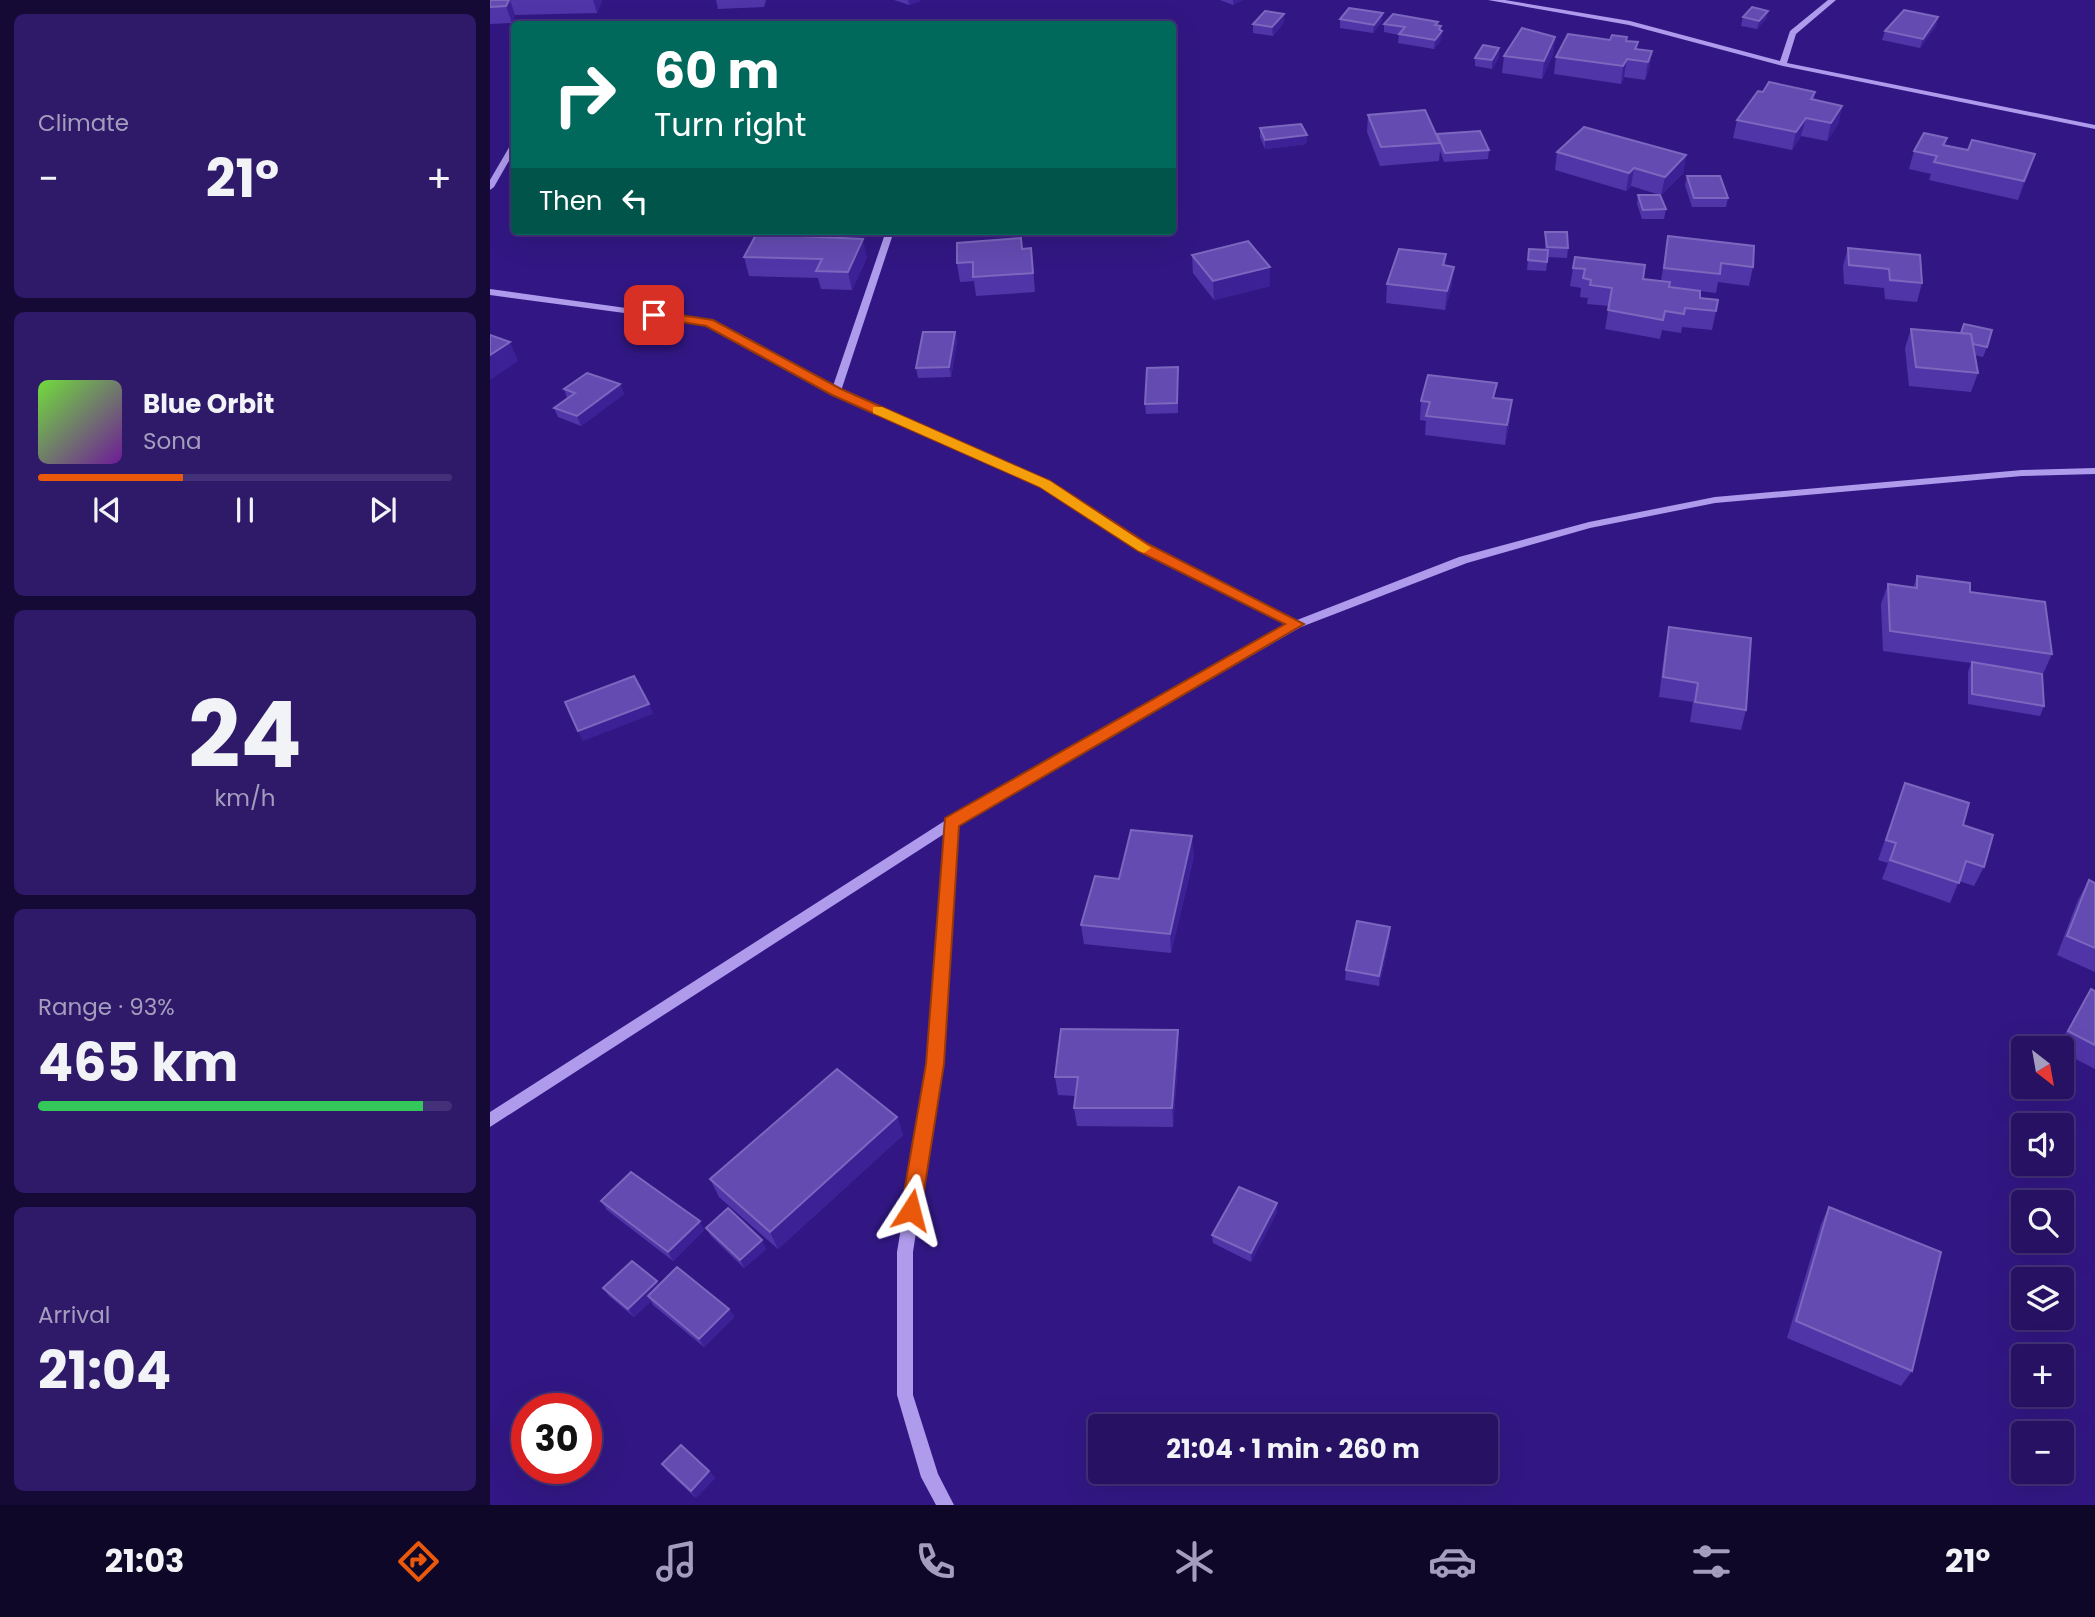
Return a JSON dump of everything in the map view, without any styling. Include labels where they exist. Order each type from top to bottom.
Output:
[{"type":"street","points":[[1493,0],[1630,23],[1783,64],[2095,127]]},
{"type":"street","points":[[1783,64],[1793,33],[1832,0]]},
{"type":"street","points":[[490,187],[511,151]]},
{"type":"street","points":[[836,392],[889,235]]},
{"type":"street","points":[[490,292],[709,322],[836,392],[1045,484],[1143,548],[1297,624]]},
{"type":"street","points":[[490,1120],[951,823],[1297,624],[1463,560],[1589,525],[1715,500],[2022,473],[2095,471]]},
{"type":"street","points":[[945,1505],[930,1477],[905,1395],[905,1252],[935,1064],[951,823]]},
{"type":"building","points":[[490,0],[509,0],[506,6],[490,7]]},
{"type":"building","points":[[1752,7],[1768,11],[1759,21],[1743,17]]},
{"type":"building","points":[[1349,8],[1383,13],[1374,25],[1340,19]]},
{"type":"building","points":[[1904,10],[1938,17],[1923,39],[1885,31]]},
{"type":"building","points":[[1265,11],[1284,14],[1272,27],[1253,24]]},
{"type":"building","points":[[1393,14],[1438,22],[1435,25],[1441,26],[1439,29],[1442,31],[1435,40],[1399,34],[1405,27],[1384,24]]},
{"type":"building","points":[[1522,28],[1555,37],[1544,61],[1504,56]]},
{"type":"building","points":[[1568,34],[1610,40],[1612,35],[1627,37],[1626,41],[1638,42],[1635,49],[1652,51],[1648,62],[1627,59],[1623,66],[1556,57]]},
{"type":"building","points":[[1483,45],[1499,48],[1492,60],[1475,58]]},
{"type":"building","points":[[1769,82],[1815,92],[1811,99],[1842,106],[1831,123],[1806,118],[1796,132],[1737,120],[1758,91],[1763,92]]},
{"type":"building","points":[[1425,110],[1440,143],[1381,147],[1368,115]]},
{"type":"building","points":[[1301,124],[1307,135],[1265,140],[1260,128]]},
{"type":"building","points":[[1584,127],[1686,155],[1665,177],[1634,168],[1629,173],[1557,152]]},
{"type":"building","points":[[1480,131],[1489,150],[1445,153],[1437,134]]},
{"type":"building","points":[[1924,133],[1947,138],[1943,145],[1968,150],[1972,140],[2035,154],[2024,181],[1934,162],[1937,156],[1914,151]]},
{"type":"building","points":[[1687,176],[1720,176],[1728,198],[1694,198]]},
{"type":"building","points":[[1638,195],[1660,195],[1666,209],[1643,210]]},
{"type":"building","points":[[1545,232],[1567,232],[1568,248],[1547,247]]},
{"type":"building","points":[[756,235],[863,239],[848,272],[816,271],[822,259],[744,257]]},
{"type":"building","points":[[1668,236],[1754,246],[1753,267],[1721,263],[1720,274],[1664,268]]},
{"type":"building","points":[[1021,238],[1022,249],[1031,248],[1033,273],[973,277],[973,262],[957,263],[957,243]]},
{"type":"building","points":[[1248,241],[1270,267],[1213,281],[1192,255]]},
{"type":"building","points":[[1848,248],[1920,255],[1922,283],[1890,280],[1889,269],[1849,265]]},
{"type":"building","points":[[1399,249],[1446,254],[1443,265],[1454,267],[1447,291],[1387,284]]},
{"type":"building","points":[[1529,249],[1548,250],[1547,262],[1528,260]]},
{"type":"building","points":[[1575,257],[1645,265],[1643,279],[1670,282],[1669,287],[1700,291],[1700,298],[1718,300],[1716,311],[1685,308],[1684,314],[1665,311],[1663,320],[1608,310],[1612,288],[1590,285],[1591,280],[1583,278],[1585,269],[1573,268]]},
{"type":"building","points":[[1964,324],[1992,330],[1987,347],[1973,344],[1971,334],[1961,333]]},
{"type":"building","points":[[1911,329],[1971,334],[1978,373],[1916,367]]},
{"type":"building","points":[[923,332],[955,332],[949,367],[916,368]]},
{"type":"building","points":[[490,335],[510,342],[490,355]]},
{"type":"building","points":[[1178,367],[1177,403],[1145,404],[1147,368]]},
{"type":"building","points":[[587,373],[620,384],[577,416],[554,408],[575,393],[564,389]]},
{"type":"building","points":[[1428,375],[1497,383],[1493,398],[1512,400],[1507,425],[1426,416],[1430,402],[1421,401]]},
{"type":"building","points":[[1917,576],[1970,583],[1970,592],[2045,602],[2052,654],[1890,631],[1888,584],[1917,588]]},
{"type":"building","points":[[1669,627],[1751,638],[1746,710],[1695,702],[1698,683],[1663,677]]},
{"type":"building","points":[[1972,662],[2042,674],[2044,706],[1972,694]]},
{"type":"building","points":[[634,676],[649,704],[578,731],[565,702]]},
{"type":"building","points":[[1905,783],[1969,803],[1963,825],[1993,835],[1984,867],[1966,861],[1959,883],[1890,860],[1896,843],[1886,840]]},
{"type":"building","points":[[1131,830],[1192,836],[1170,934],[1081,925],[1095,876],[1119,879]]},
{"type":"building","points":[[2089,880],[2095,883],[2095,948],[2067,936]]},
{"type":"building","points":[[1357,921],[1390,927],[1379,976],[1346,970]]},
{"type":"building","points":[[2091,989],[2095,991],[2095,1045],[2068,1031]]},
{"type":"building","points":[[1061,1029],[1178,1030],[1172,1108],[1074,1108],[1078,1077],[1055,1077]]},
{"type":"building","points":[[837,1069],[897,1117],[770,1232],[710,1179]]},
{"type":"building","points":[[631,1172],[700,1221],[668,1252],[601,1201]]},
{"type":"building","points":[[1239,1187],[1277,1203],[1251,1253],[1212,1235]]},
{"type":"building","points":[[1829,1207],[1941,1252],[1912,1371],[1796,1321]]},
{"type":"building","points":[[728,1208],[762,1240],[740,1260],[706,1228]]},
{"type":"building","points":[[632,1261],[657,1281],[628,1309],[603,1288]]},
{"type":"building","points":[[677,1267],[729,1309],[699,1339],[648,1296]]},
{"type":"building","points":[[681,1445],[709,1471],[691,1491],[662,1464]]},
{"type":"slow traffic","points":[[877,410],[1045,484],[1144,548]]},
{"type":"route","points":[[654,315],[709,322],[836,392],[1045,484],[1143,548],[1297,624],[951,823],[935,1064],[911,1210]]}]
